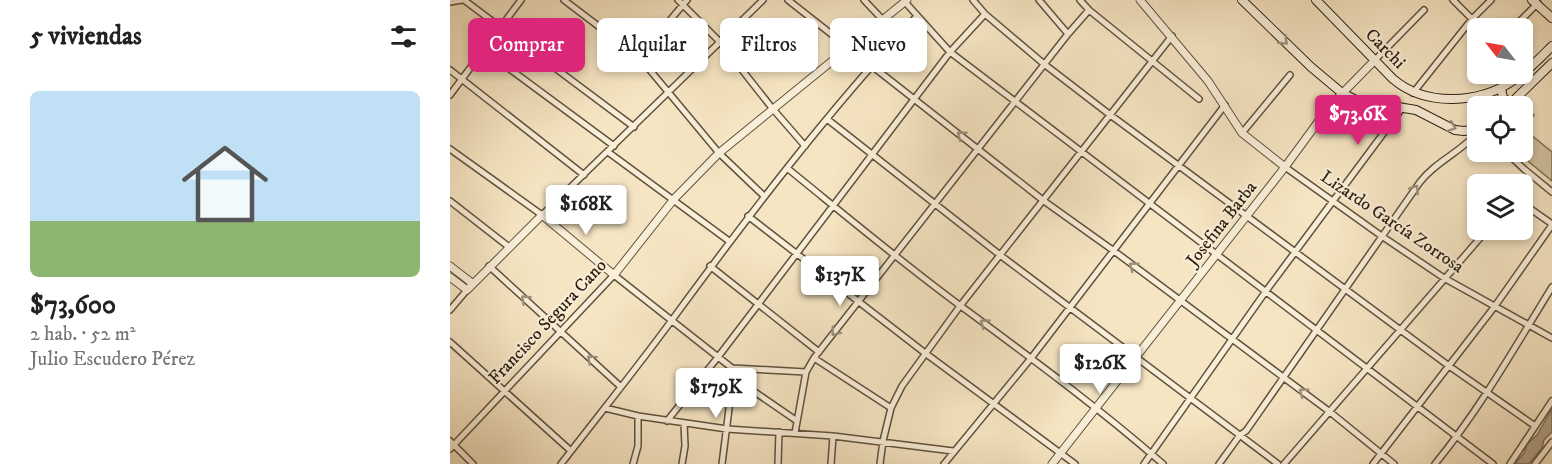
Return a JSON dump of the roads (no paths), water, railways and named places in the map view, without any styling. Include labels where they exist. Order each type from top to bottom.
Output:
[{"type":"main road","points":[[1242,0],[1311,67],[1342,93],[1356,100],[1416,110],[1455,130],[1467,131]]},
{"type":"main road","name":"Carchi","points":[[1316,0],[1374,61],[1399,84],[1413,93],[1446,99],[1481,95],[1501,88],[1527,70],[1552,46]]},
{"type":"main road","points":[[1536,2],[1552,13]]},
{"type":"main road","points":[[1536,2],[1552,18]]},
{"type":"main road","points":[[1519,96],[1552,63]]},
{"type":"main road","points":[[1501,88],[1503,96]]},
{"type":"street","points":[[450,2],[463,0],[487,18]]},
{"type":"street","points":[[508,18],[521,0]]},
{"type":"street","points":[[564,0],[597,27]]},
{"type":"street","points":[[450,310],[489,266],[720,42],[685,2],[678,0]]},
{"type":"street","points":[[745,18],[763,0]]},
{"type":"street","points":[[788,0],[830,33]]},
{"type":"street","points":[[864,0],[881,18]]},
{"type":"street","points":[[973,0],[1044,64],[1109,114],[1347,288],[1449,366],[1535,426]]},
{"type":"street","points":[[1040,0],[1068,33]]},
{"type":"street","points":[[1080,0],[1089,10],[1199,99]]},
{"type":"street","name":"Lizardo García Zorrosa","points":[[1140,0],[1172,36],[1225,105],[1242,133],[1285,167],[1444,278],[1552,338]]},
{"type":"street","points":[[1453,0],[1471,18]]},
{"type":"street","points":[[1473,18],[1491,0]]},
{"type":"street","points":[[906,1],[950,52],[1493,464]]},
{"type":"street","name":"Francisco Segura Cano","points":[[883,18],[906,1]]},
{"type":"street","points":[[672,18],[685,2]]},
{"type":"street","points":[[1522,18],[1536,2]]},
{"type":"street","points":[[795,433],[806,372],[814,358],[1068,33],[1089,10]]},
{"type":"street","name":"Josefina Barba","points":[[1052,464],[1342,93],[1424,10]]},
{"type":"street","points":[[667,421],[950,52],[986,14]]},
{"type":"street","points":[[1413,93],[1467,25]]},
{"type":"street","points":[[880,464],[891,408],[902,386],[960,306],[1172,36]]},
{"type":"street","name":"Francisco Segura Cano","points":[[451,445],[614,275],[674,199],[719,153],[830,61]]},
{"type":"street","points":[[450,70],[584,175]]},
{"type":"street","points":[[450,94],[468,71]]},
{"type":"street","points":[[514,72],[614,146]]},
{"type":"street","points":[[560,72],[634,127]]},
{"type":"street","points":[[649,72],[719,153],[764,196]]},
{"type":"street","points":[[744,72],[805,146]]},
{"type":"street","points":[[561,464],[748,216],[865,72]]},
{"type":"street","points":[[880,72],[1044,201],[1330,412],[1394,464]]},
{"type":"street","points":[[1242,133],[1290,75]]},
{"type":"street","points":[[944,464],[1032,357],[1225,105]]},
{"type":"street","points":[[1144,464],[1295,250],[1403,107]]},
{"type":"street","points":[[827,119],[1000,255],[1071,306],[1278,464]]},
{"type":"street","points":[[1219,464],[1284,378],[1427,172],[1457,152],[1467,142]]},
{"type":"street","points":[[450,149],[542,215],[732,368],[806,372]]},
{"type":"street","points":[[608,152],[729,241]]},
{"type":"street","points":[[1517,162],[1552,192]]},
{"type":"street","points":[[787,168],[960,306],[1032,357],[1097,408],[1163,464]]},
{"type":"street","points":[[450,201],[509,247]]},
{"type":"street","points":[[1373,464],[1495,306],[1552,224],[1533,211]]},
{"type":"street","points":[[748,216],[925,353],[1075,464]]},
{"type":"street","points":[[1284,464],[1478,240]]},
{"type":"street","points":[[450,266],[472,283]]},
{"type":"street","points":[[489,266],[621,387]]},
{"type":"street","points":[[710,266],[819,352]]},
{"type":"street","points":[[450,277],[467,290]]},
{"type":"street","points":[[1435,464],[1457,437],[1552,287]]},
{"type":"street","points":[[450,342],[571,452]]},
{"type":"street","points":[[814,358],[891,408]]},
{"type":"street","points":[[722,464],[734,377],[732,368]]},
{"type":"street","points":[[734,377],[797,421]]},
{"type":"street","points":[[1510,464],[1552,401]]},
{"type":"street","points":[[605,408],[667,421],[727,429],[833,436],[953,451]]},
{"type":"street","points":[[633,464],[638,446],[638,416]]},
{"type":"street","points":[[682,464],[685,446],[684,423]]},
{"type":"street","points":[[778,464],[779,432]]},
{"type":"street","points":[[831,464],[833,436]]},
{"type":"street","points":[[1535,464],[1552,443]]},
{"type":"street","points":[[451,445],[473,464]]}]
